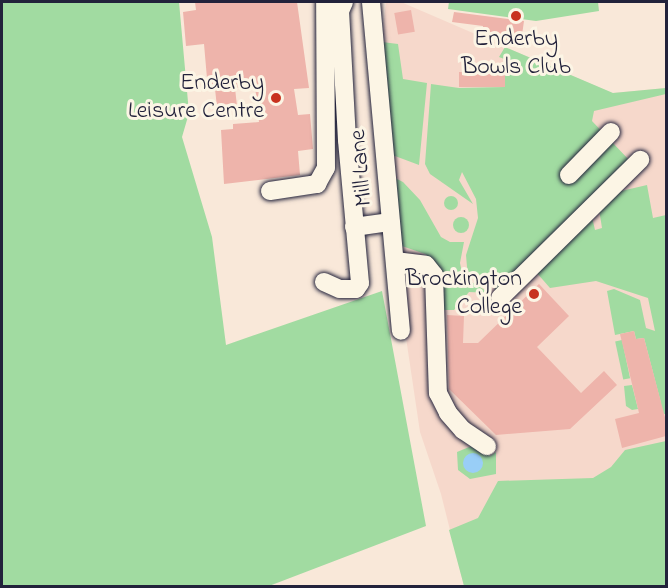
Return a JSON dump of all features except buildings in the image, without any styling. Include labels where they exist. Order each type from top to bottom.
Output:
[{"type":"street","points":[[270,191],[317,184],[326,168],[325,2]]},
{"type":"street","points":[[324,282],[336,289],[354,289],[360,285],[347,140],[340,11],[344,2]]},
{"type":"street","name":"Mill Lane","points":[[371,2],[402,331]]},
{"type":"street","points":[[569,175],[611,132]]},
{"type":"street","points":[[500,298],[640,160]]},
{"type":"street","points":[[354,227],[391,222]]},
{"type":"street","points":[[395,261],[426,265],[434,275],[438,393],[448,413],[463,430],[487,446]]},
{"type":"shaded area","name":"Brockington College","points":[[386,2],[401,2],[612,93],[666,88],[666,586],[464,586],[441,494],[420,432],[405,331],[382,39]]},
{"type":"green space","points":[[2,2],[179,2],[189,113],[182,137],[212,237],[226,345],[382,291],[426,526],[269,586],[2,586]]},
{"type":"green space","points":[[449,2],[598,2],[599,11],[536,21],[448,9]]},
{"type":"green space","points":[[382,42],[398,44],[403,79],[427,83],[419,165],[387,153]]},
{"type":"green space","points":[[505,47],[613,93],[666,88],[666,94],[594,111],[592,121],[630,161],[500,293],[488,282],[469,273],[467,267],[466,255],[478,218],[476,199],[462,172],[459,180],[473,204],[430,174],[425,164],[431,84],[459,88],[505,87],[505,72],[510,72],[512,62],[499,57]]},
{"type":"green space","points":[[389,175],[403,182],[420,200],[441,237],[450,242],[464,242],[460,263],[463,277],[490,293],[469,292],[454,310],[442,310],[438,266],[425,254],[399,245]]},
{"type":"green space","points":[[647,185],[653,218],[666,215],[666,421],[665,414],[655,416],[661,403],[644,338],[636,339],[634,331],[615,335],[607,291],[614,289],[640,300],[646,328],[655,331],[648,298],[596,281],[550,288],[536,272],[592,217],[595,230],[602,228],[599,209],[617,192]]},
{"type":"green space","points":[[451,196],[456,198],[458,203],[456,208],[451,210],[446,208],[444,203],[446,198]]},
{"type":"green space","points":[[461,217],[467,219],[469,225],[467,231],[461,233],[455,231],[453,225],[455,219]]},
{"type":"green space","points":[[622,340],[630,378],[623,380],[615,341]]},
{"type":"green space","points":[[632,385],[638,409],[632,410],[626,406],[624,386]]},
{"type":"green space","points":[[666,441],[666,586],[464,586],[449,530],[478,518],[498,481],[593,478],[611,467],[625,450]]},
{"type":"green space","points":[[474,445],[490,456],[496,452],[496,474],[470,479],[458,470],[457,452]]},
{"type":"water","points":[[473,453],[480,456],[483,463],[480,470],[473,473],[466,470],[463,463],[466,456]]},
{"type":"place","name":"Enderby Bowls Club","points":[[516,16]]},
{"type":"place","name":"Enderby Leisure Centre","points":[[276,98]]},
{"type":"place","name":"Brockington College","points":[[534,294]]}]
